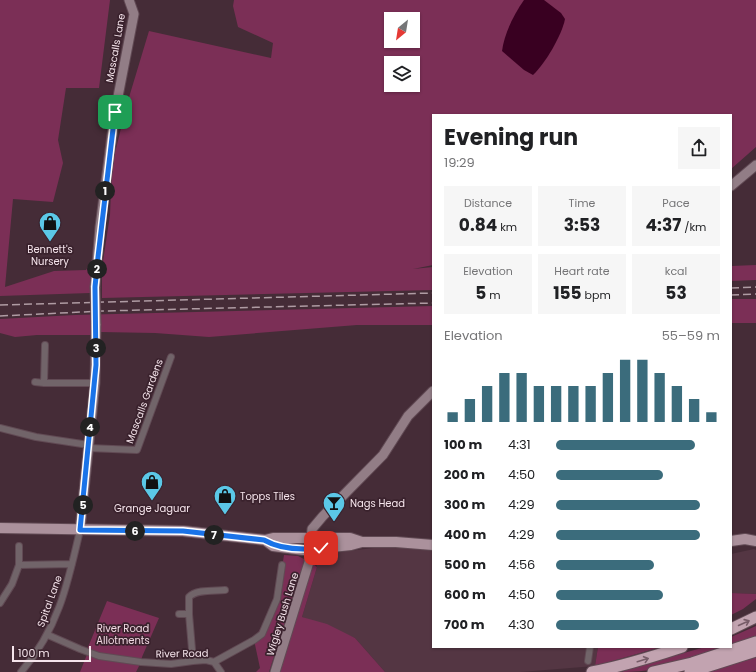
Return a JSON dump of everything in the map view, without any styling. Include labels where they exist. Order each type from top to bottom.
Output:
[{"type":"highway","points":[[732,629],[756,617]]},
{"type":"highway","points":[[653,672],[692,663],[756,642]]},
{"type":"highway","points":[[592,672],[645,660],[679,648]]},
{"type":"highway","points":[[690,672],[756,651]]},
{"type":"main road","points":[[0,528],[183,531],[264,540],[273,538],[350,538],[362,542]]},
{"type":"main road","points":[[732,541],[745,539],[756,541]]},
{"type":"main road","points":[[264,540],[274,546],[304,550],[351,545],[362,542],[396,542],[432,545]]},
{"type":"street","name":"Mascalls Lane","points":[[80,530],[95,382],[95,287],[100,227],[115,112],[134,14],[134,5],[129,0]]},
{"type":"street","points":[[732,185],[756,165]]},
{"type":"street","points":[[44,383],[45,345]]},
{"type":"street","name":"Mascalls Gardens","points":[[89,446],[137,450],[171,357]]},
{"type":"street","points":[[35,382],[95,382]]},
{"type":"street","points":[[311,538],[312,529],[383,455],[408,416],[432,392]]},
{"type":"street","points":[[0,428],[36,437],[89,446]]},
{"type":"street","name":"Spital Lane","points":[[20,672],[48,635],[61,602],[80,530]]},
{"type":"street","name":"Wigley Bush Lane","points":[[275,672],[307,569],[311,549],[311,538]]},
{"type":"street","points":[[0,604],[12,584],[19,565],[19,546]]},
{"type":"street","points":[[19,565],[72,564]]},
{"type":"street","points":[[214,662],[262,634],[277,599],[282,565]]},
{"type":"street","points":[[193,661],[189,597],[192,594],[225,590]]},
{"type":"street","points":[[179,614],[189,614]]},
{"type":"street","name":"River Road","points":[[48,635],[99,656],[141,662],[172,664],[206,660],[214,662],[222,672]]},
{"type":"street","points":[[588,661],[590,648]]},
{"type":"street","points":[[170,672],[172,664]]},
{"type":"shaded area","points":[[524,0],[544,0],[561,13],[565,19],[552,49],[543,64],[533,75],[524,70],[502,51],[510,24]]},
{"type":"shaded area","points":[[390,546],[432,551],[432,648],[598,648],[595,666],[521,672],[385,672],[355,638],[302,617],[317,567],[315,555]]},
{"type":"shaded area","points":[[754,549],[756,550],[756,594],[732,593],[732,554]]},
{"type":"green space","points":[[0,0],[110,0],[99,88],[66,88],[58,140],[63,163],[53,202],[13,199],[5,287],[54,271],[86,270],[92,260],[90,293],[0,296]]},
{"type":"green space","points":[[234,0],[756,0],[756,147],[732,168],[732,114],[432,114],[432,265],[413,269],[432,267],[432,290],[102,298],[102,268],[110,215],[112,165],[127,104],[149,31],[271,58],[273,43],[238,27],[233,6]]},
{"type":"green space","points":[[756,265],[756,280],[732,281],[732,266]]},
{"type":"green space","points":[[732,299],[756,299],[756,323],[732,323]]},
{"type":"green space","points":[[432,306],[432,325],[357,325],[209,337],[155,333],[100,332],[94,335],[37,335],[15,337],[0,333],[0,319],[75,315]]},
{"type":"green space","points":[[284,555],[298,556],[304,559],[304,563],[269,672],[256,672],[260,668],[254,640],[277,599]]},
{"type":"green space","points":[[313,564],[317,567],[302,617],[327,624],[355,638],[385,672],[279,672]]},
{"type":"green space","points":[[732,593],[756,594],[756,599],[743,609],[732,614]]},
{"type":"green space","name":"River Road Allotments","points":[[107,601],[159,618],[136,672],[80,672],[88,652],[86,652]]},
{"type":"green space","points":[[756,626],[756,639],[732,647],[732,637]]},
{"type":"green space","points":[[598,648],[658,648],[595,666]]},
{"type":"green space","points":[[701,648],[730,648],[674,666],[640,671],[623,672],[624,670]]},
{"type":"green space","points":[[756,656],[756,671],[706,672]]},
{"type":"railway","points":[[732,288],[756,287]]},
{"type":"railway","points":[[0,305],[432,293]]},
{"type":"railway","points":[[732,295],[756,294]]},
{"type":"railway","points":[[0,316],[103,311],[432,303]]},
{"type":"place","name":"Bennett's Nursery","points":[[50,242]]},
{"type":"place","name":"Grange Jaguar","points":[[152,502]]},
{"type":"place","name":"Topps Tiles","points":[[225,516]]},
{"type":"place","name":"Nags Head","points":[[334,522]]},
{"type":"route","points":[[115,112],[100,227],[95,287],[95,382],[80,530],[183,531],[264,540],[274,546],[304,550],[321,548]]}]
